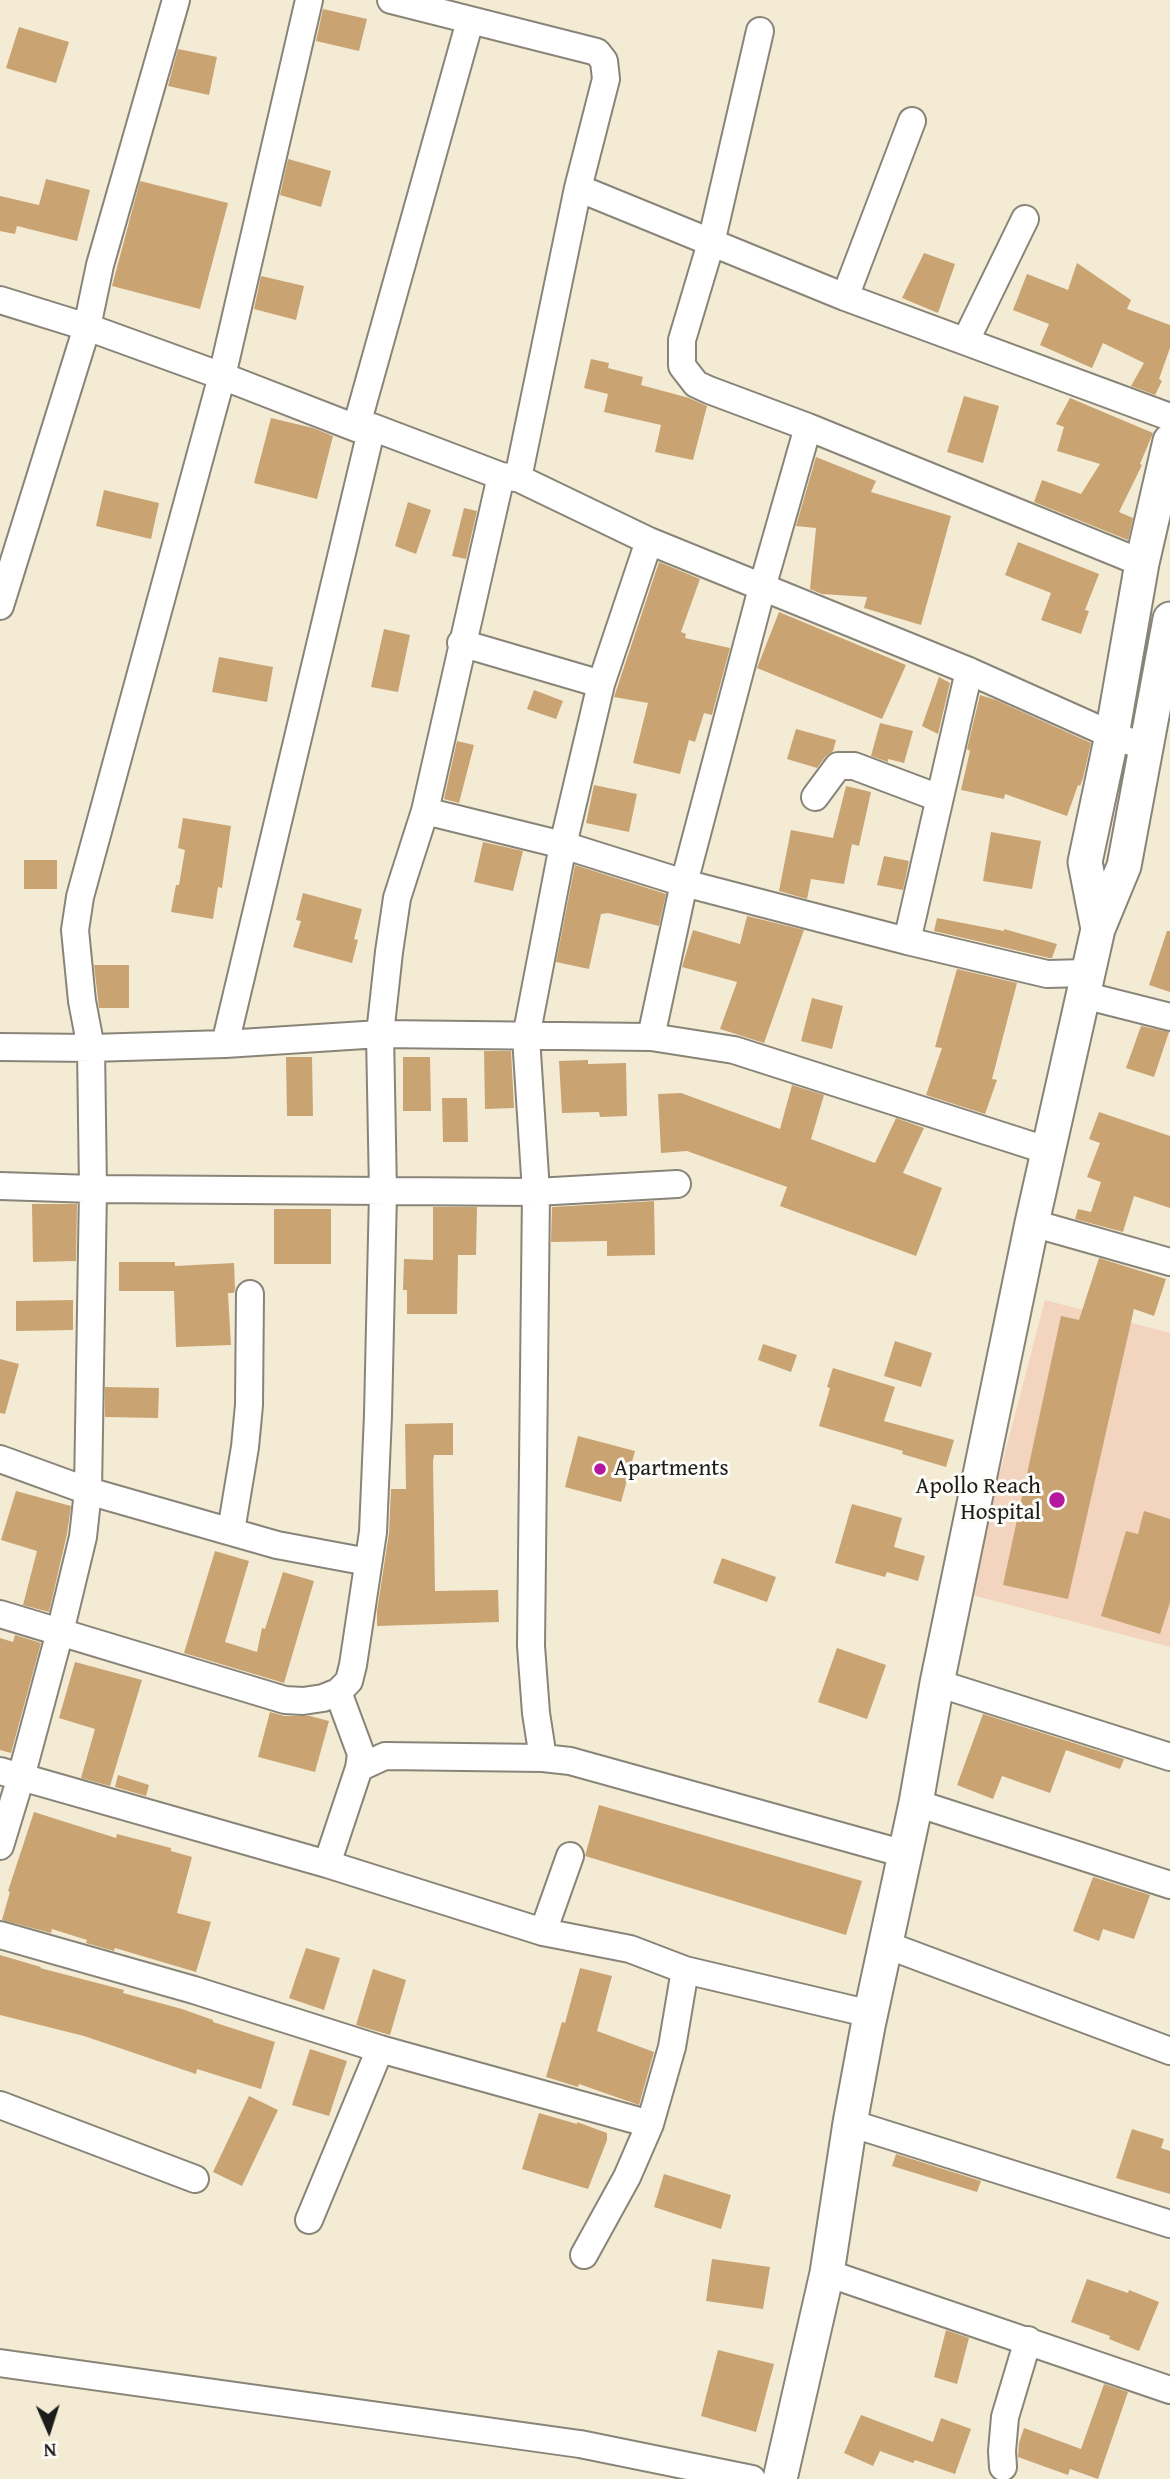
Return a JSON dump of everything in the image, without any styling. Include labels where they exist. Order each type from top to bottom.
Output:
[{"type":"main road","points":[[1098,929],[1085,862],[1112,735],[1142,563],[1170,441]]},
{"type":"main road","points":[[780,2479],[827,2273],[850,2123],[884,1944],[916,1803],[937,1683],[1032,1223],[1098,929],[1124,866],[1170,619]]},
{"type":"street","points":[[0,606],[87,327],[100,265],[176,0]]},
{"type":"street","points":[[0,1846],[11,1774],[60,1632],[83,1537],[88,1491],[93,1189],[91,1048],[82,1001],[75,930],[80,897],[222,376],[309,0]]},
{"type":"street","points":[[0,1614],[285,1700],[323,1698],[338,1692],[349,1681],[353,1665],[373,1532],[383,1192],[380,1034],[397,898],[425,811],[461,643],[509,477],[606,79],[604,61],[597,52],[391,0]]},
{"type":"street","points":[[225,1044],[364,428],[470,21]]},
{"type":"street","points":[[760,31],[711,243],[682,340],[682,366],[696,384],[1142,563]]},
{"type":"street","points":[[845,297],[912,121]]},
{"type":"street","points":[[578,188],[845,297],[1170,416]]},
{"type":"street","points":[[966,340],[1025,219]]},
{"type":"street","points":[[0,300],[87,327],[364,428],[509,477],[649,541],[969,671],[1145,747]]},
{"type":"street","points":[[651,1037],[684,883],[762,588],[808,427]]},
{"type":"street","points":[[543,1758],[536,1713],[531,1646],[536,1192],[526,1037],[563,845],[601,684],[649,541]]},
{"type":"street","points":[[461,643],[601,684]]},
{"type":"street","points":[[907,941],[969,671]]},
{"type":"street","points":[[815,797],[838,766],[854,766],[939,798]]},
{"type":"street","points":[[425,811],[563,845],[684,883],[1085,984],[1170,1017]]},
{"type":"street","points":[[0,1047],[91,1048],[225,1044],[380,1034],[651,1037],[734,1050],[1049,1151]]},
{"type":"street","points":[[0,1186],[536,1192],[677,1184]]},
{"type":"street","points":[[1032,1223],[1170,1262]]},
{"type":"street","points":[[231,1531],[249,1405],[250,1294]]},
{"type":"street","points":[[0,1459],[88,1491],[277,1545],[368,1562]]},
{"type":"street","points":[[937,1683],[1170,1757]]},
{"type":"street","points":[[327,1864],[359,1768],[361,1754],[338,1692]]},
{"type":"street","points":[[359,1768],[385,1756],[543,1758],[570,1761],[905,1854]]},
{"type":"street","points":[[11,1774],[327,1864],[543,1932],[630,1949],[685,1970],[871,2014]]},
{"type":"street","points":[[916,1803],[1170,1885]]},
{"type":"street","points":[[543,1932],[570,1856]]},
{"type":"street","points":[[0,1935],[194,1990],[380,2049],[650,2124]]},
{"type":"street","points":[[884,1944],[1170,2050]]},
{"type":"street","points":[[584,2255],[627,2177],[650,2124],[672,2047],[685,1970]]},
{"type":"street","points":[[309,2220],[380,2049]]},
{"type":"street","points":[[0,2105],[195,2179]]},
{"type":"street","points":[[850,2123],[1170,2224]]},
{"type":"street","points":[[827,2273],[1170,2390]]},
{"type":"street","points":[[1003,2467],[1005,2417],[1028,2340]]},
{"type":"street","points":[[0,2363],[580,2444],[752,2479]]},
{"type":"shaded area","points":[[1045,1300],[1170,1333],[1170,1647],[968,1594]]},
{"type":"building","points":[[323,9],[367,19],[359,51],[316,41]]},
{"type":"building","points":[[19,27],[69,42],[56,83],[6,68]]},
{"type":"building","points":[[178,49],[217,57],[209,95],[168,86]]},
{"type":"building","points":[[288,159],[331,171],[321,207],[280,195]]},
{"type":"building","points":[[46,179],[90,190],[77,241],[17,226],[15,234],[0,231],[0,196],[39,205]]},
{"type":"building","points":[[140,181],[228,203],[200,309],[112,286]]},
{"type":"building","points":[[924,253],[955,264],[938,313],[902,298]]},
{"type":"building","points":[[1077,263],[1131,300],[1127,309],[1170,325],[1170,348],[1159,379],[1162,381],[1155,395],[1131,386],[1144,363],[1103,343],[1092,368],[1040,345],[1049,324],[1013,310],[1027,274],[1068,290]]},
{"type":"building","points":[[261,276],[304,286],[296,320],[254,309]]},
{"type":"building","points":[[591,359],[609,363],[608,368],[643,377],[641,385],[689,398],[707,406],[693,460],[655,452],[661,425],[604,412],[608,394],[584,388]]},
{"type":"building","points":[[964,396],[999,406],[983,463],[947,452]]},
{"type":"building","points":[[1070,398],[1153,433],[1140,464],[1142,465],[1119,512],[1133,518],[1128,540],[1034,502],[1042,480],[1081,494],[1100,464],[1057,451],[1064,427],[1056,424]]},
{"type":"building","points":[[271,418],[313,428],[333,436],[317,499],[254,483]]},
{"type":"building","points":[[816,457],[876,481],[871,492],[951,516],[921,625],[864,608],[867,597],[822,594],[810,589],[816,528],[796,526]]},
{"type":"building","points":[[104,490],[159,503],[151,539],[96,526]]},
{"type":"building","points":[[408,502],[431,510],[416,554],[395,546]]},
{"type":"building","points":[[464,508],[477,511],[466,559],[452,556]]},
{"type":"building","points":[[1018,542],[1099,574],[1085,610],[1089,611],[1081,634],[1041,620],[1051,593],[1005,575]]},
{"type":"building","points":[[659,562],[700,579],[681,632],[686,634],[685,638],[730,648],[712,715],[704,713],[695,742],[689,740],[680,774],[633,763],[648,703],[614,697]]},
{"type":"building","points":[[779,612],[906,665],[882,719],[757,668]]},
{"type":"building","points":[[384,629],[410,635],[398,692],[371,687]]},
{"type":"building","points":[[219,657],[273,667],[267,702],[212,692]]},
{"type":"building","points":[[939,677],[950,683],[938,734],[922,726]]},
{"type":"building","points":[[534,690],[563,701],[556,719],[527,709]]},
{"type":"building","points":[[980,695],[1091,743],[1083,778],[1067,816],[1005,794],[1004,799],[961,790],[970,751],[967,749]]},
{"type":"building","points":[[880,723],[913,731],[904,763],[888,759],[888,762],[871,756]]},
{"type":"building","points":[[796,729],[836,740],[833,751],[817,768],[787,759]]},
{"type":"building","points":[[457,741],[474,745],[459,803],[444,799]]},
{"type":"building","points":[[594,785],[637,794],[629,832],[586,823]]},
{"type":"building","points":[[846,786],[871,792],[859,846],[852,844],[844,884],[811,879],[807,899],[779,891],[791,830],[833,838]]},
{"type":"building","points":[[183,818],[231,826],[222,888],[218,887],[213,919],[171,912],[185,850],[178,848]]},
{"type":"building","points":[[991,832],[1041,841],[1032,889],[983,881]]},
{"type":"building","points":[[483,842],[523,851],[513,891],[474,882]]},
{"type":"building","points":[[884,856],[909,861],[903,890],[877,885]]},
{"type":"building","points":[[24,860],[57,860],[57,889],[24,889]]},
{"type":"building","points":[[575,865],[666,894],[659,926],[608,913],[601,914],[589,969],[556,962]]},
{"type":"building","points":[[303,893],[362,909],[354,939],[358,940],[352,963],[293,947],[301,921],[296,920]]},
{"type":"building","points":[[747,916],[804,930],[764,1043],[720,1029],[737,982],[682,967],[693,930],[740,944]]},
{"type":"building","points":[[937,918],[1004,929],[1057,944],[1052,958],[1049,958],[934,931]]},
{"type":"building","points":[[1167,931],[1170,931],[1170,992],[1149,985]]},
{"type":"building","points":[[94,965],[129,965],[129,1008],[99,1008]]},
{"type":"building","points":[[957,969],[1017,983],[992,1079],[997,1080],[985,1114],[926,1095],[942,1048],[935,1047]]},
{"type":"building","points":[[812,998],[843,1006],[832,1049],[801,1041]]},
{"type":"building","points":[[1141,1026],[1169,1032],[1154,1077],[1126,1068]]},
{"type":"building","points":[[484,1051],[511,1051],[514,1108],[485,1109]]},
{"type":"building","points":[[286,1057],[312,1057],[313,1116],[287,1116]]},
{"type":"building","points":[[403,1057],[430,1057],[431,1111],[403,1111]]},
{"type":"building","points":[[588,1060],[588,1064],[626,1063],[627,1116],[600,1117],[599,1112],[562,1113],[559,1061]]},
{"type":"building","points":[[792,1085],[824,1095],[811,1139],[875,1163],[896,1118],[924,1128],[903,1173],[942,1188],[916,1256],[780,1206],[787,1187],[687,1151],[661,1153],[658,1094],[681,1093],[780,1129]]},
{"type":"building","points":[[442,1098],[467,1098],[468,1142],[443,1142]]},
{"type":"building","points":[[1099,1112],[1170,1136],[1170,1208],[1134,1196],[1123,1232],[1075,1219],[1078,1209],[1091,1212],[1101,1182],[1087,1177],[1100,1143],[1089,1139]]},
{"type":"building","points":[[654,1201],[655,1255],[607,1256],[607,1241],[551,1242],[552,1207]]},
{"type":"building","points":[[32,1204],[77,1204],[76,1261],[33,1262]]},
{"type":"building","points":[[433,1207],[477,1207],[476,1255],[458,1255],[457,1314],[407,1314],[407,1290],[403,1290],[404,1259],[433,1260]]},
{"type":"building","points":[[274,1209],[331,1209],[331,1264],[274,1264]]},
{"type":"building","points":[[1099,1258],[1166,1279],[1154,1316],[1134,1309],[1068,1599],[1003,1585],[1061,1316],[1079,1320]]},
{"type":"building","points":[[119,1262],[175,1262],[175,1266],[234,1263],[235,1289],[234,1293],[228,1293],[231,1345],[176,1347],[174,1291],[119,1291]]},
{"type":"building","points":[[73,1300],[73,1330],[16,1331],[16,1301]]},
{"type":"building","points":[[895,1341],[932,1353],[921,1387],[884,1376]]},
{"type":"building","points":[[763,1344],[797,1355],[791,1372],[758,1360]]},
{"type":"building","points":[[0,1359],[19,1364],[5,1414],[0,1413]]},
{"type":"building","points":[[833,1368],[895,1387],[884,1421],[954,1440],[946,1467],[819,1426]]},
{"type":"building","points":[[105,1387],[159,1388],[158,1418],[105,1417]]},
{"type":"building","points":[[453,1423],[453,1455],[434,1455],[433,1461],[435,1591],[498,1590],[499,1622],[377,1626],[389,1533],[391,1489],[406,1489],[405,1424]]},
{"type":"building","name":"Apartments","points":[[578,1436],[635,1451],[621,1502],[565,1487]]},
{"type":"building","points":[[16,1491],[71,1506],[49,1612],[23,1605],[37,1551],[1,1540]]},
{"type":"building","points":[[852,1504],[902,1518],[894,1547],[925,1556],[918,1581],[887,1572],[885,1577],[835,1563]]},
{"type":"building","points":[[1144,1511],[1170,1519],[1170,1602],[1160,1634],[1101,1616],[1126,1531],[1138,1534]]},
{"type":"building","points":[[215,1551],[249,1561],[225,1642],[257,1652],[262,1628],[265,1629],[283,1572],[314,1581],[284,1683],[184,1653]]},
{"type":"building","points":[[722,1558],[776,1577],[767,1602],[713,1583]]},
{"type":"building","points":[[15,1635],[41,1643],[11,1753],[0,1750],[0,1638],[13,1642]]},
{"type":"building","points":[[837,1648],[886,1665],[867,1719],[818,1702]]},
{"type":"building","points":[[75,1662],[142,1680],[110,1786],[81,1778],[95,1729],[59,1718]]},
{"type":"building","points":[[270,1712],[329,1721],[315,1772],[258,1757]]},
{"type":"building","points":[[983,1714],[1124,1759],[1120,1769],[1066,1750],[1050,1793],[1002,1776],[993,1799],[957,1785]]},
{"type":"building","points":[[118,1775],[149,1785],[146,1796],[115,1787]]},
{"type":"building","points":[[599,1805],[862,1881],[846,1935],[585,1856]]},
{"type":"building","points":[[34,1812],[116,1838],[117,1834],[171,1848],[171,1851],[192,1857],[177,1913],[211,1922],[196,1972],[115,1948],[114,1951],[86,1943],[87,1940],[52,1929],[51,1933],[2,1920],[10,1892],[8,1891]]},
{"type":"building","points":[[1093,1877],[1150,1895],[1134,1939],[1103,1929],[1099,1941],[1073,1931]]},
{"type":"building","points":[[306,1948],[340,1958],[324,2010],[289,1998]]},
{"type":"building","points":[[0,1955],[124,1990],[123,1993],[182,2009],[275,2042],[261,2089],[197,2069],[196,2074],[84,2036],[0,2015]]},
{"type":"building","points":[[580,1968],[612,1976],[597,2031],[654,2052],[639,2105],[579,2084],[578,2087],[546,2077]]},
{"type":"building","points":[[373,1969],[406,1980],[390,2035],[356,2025]]},
{"type":"building","points":[[310,2049],[347,2061],[329,2116],[292,2105]]},
{"type":"building","points":[[249,2096],[278,2110],[242,2186],[213,2172]]},
{"type":"building","points":[[539,2113],[607,2133],[607,2140],[588,2189],[522,2169]]},
{"type":"building","points":[[1132,2129],[1164,2139],[1161,2148],[1170,2151],[1170,2194],[1116,2178]]},
{"type":"building","points":[[896,2154],[981,2181],[977,2192],[892,2166]]},
{"type":"building","points":[[664,2174],[731,2195],[721,2229],[654,2207]]},
{"type":"building","points":[[712,2259],[770,2267],[763,2309],[706,2301]]},
{"type":"building","points":[[1087,2279],[1128,2293],[1129,2290],[1159,2302],[1139,2351],[1109,2339],[1110,2336],[1071,2322]]},
{"type":"building","points":[[946,2330],[969,2338],[957,2384],[934,2377]]},
{"type":"building","points":[[718,2350],[774,2364],[756,2432],[701,2416]]},
{"type":"building","points":[[1104,2384],[1128,2392],[1098,2479],[1070,2469],[1068,2475],[1018,2457],[1024,2428],[1081,2449]]},
{"type":"building","points":[[861,2415],[933,2442],[941,2418],[971,2429],[955,2474],[880,2451],[873,2466],[844,2453]]},
{"type":"place","name":"Apartments","points":[[600,1469]]},
{"type":"place","name":"Apollo Reach Hospital","points":[[1057,1500]]}]
